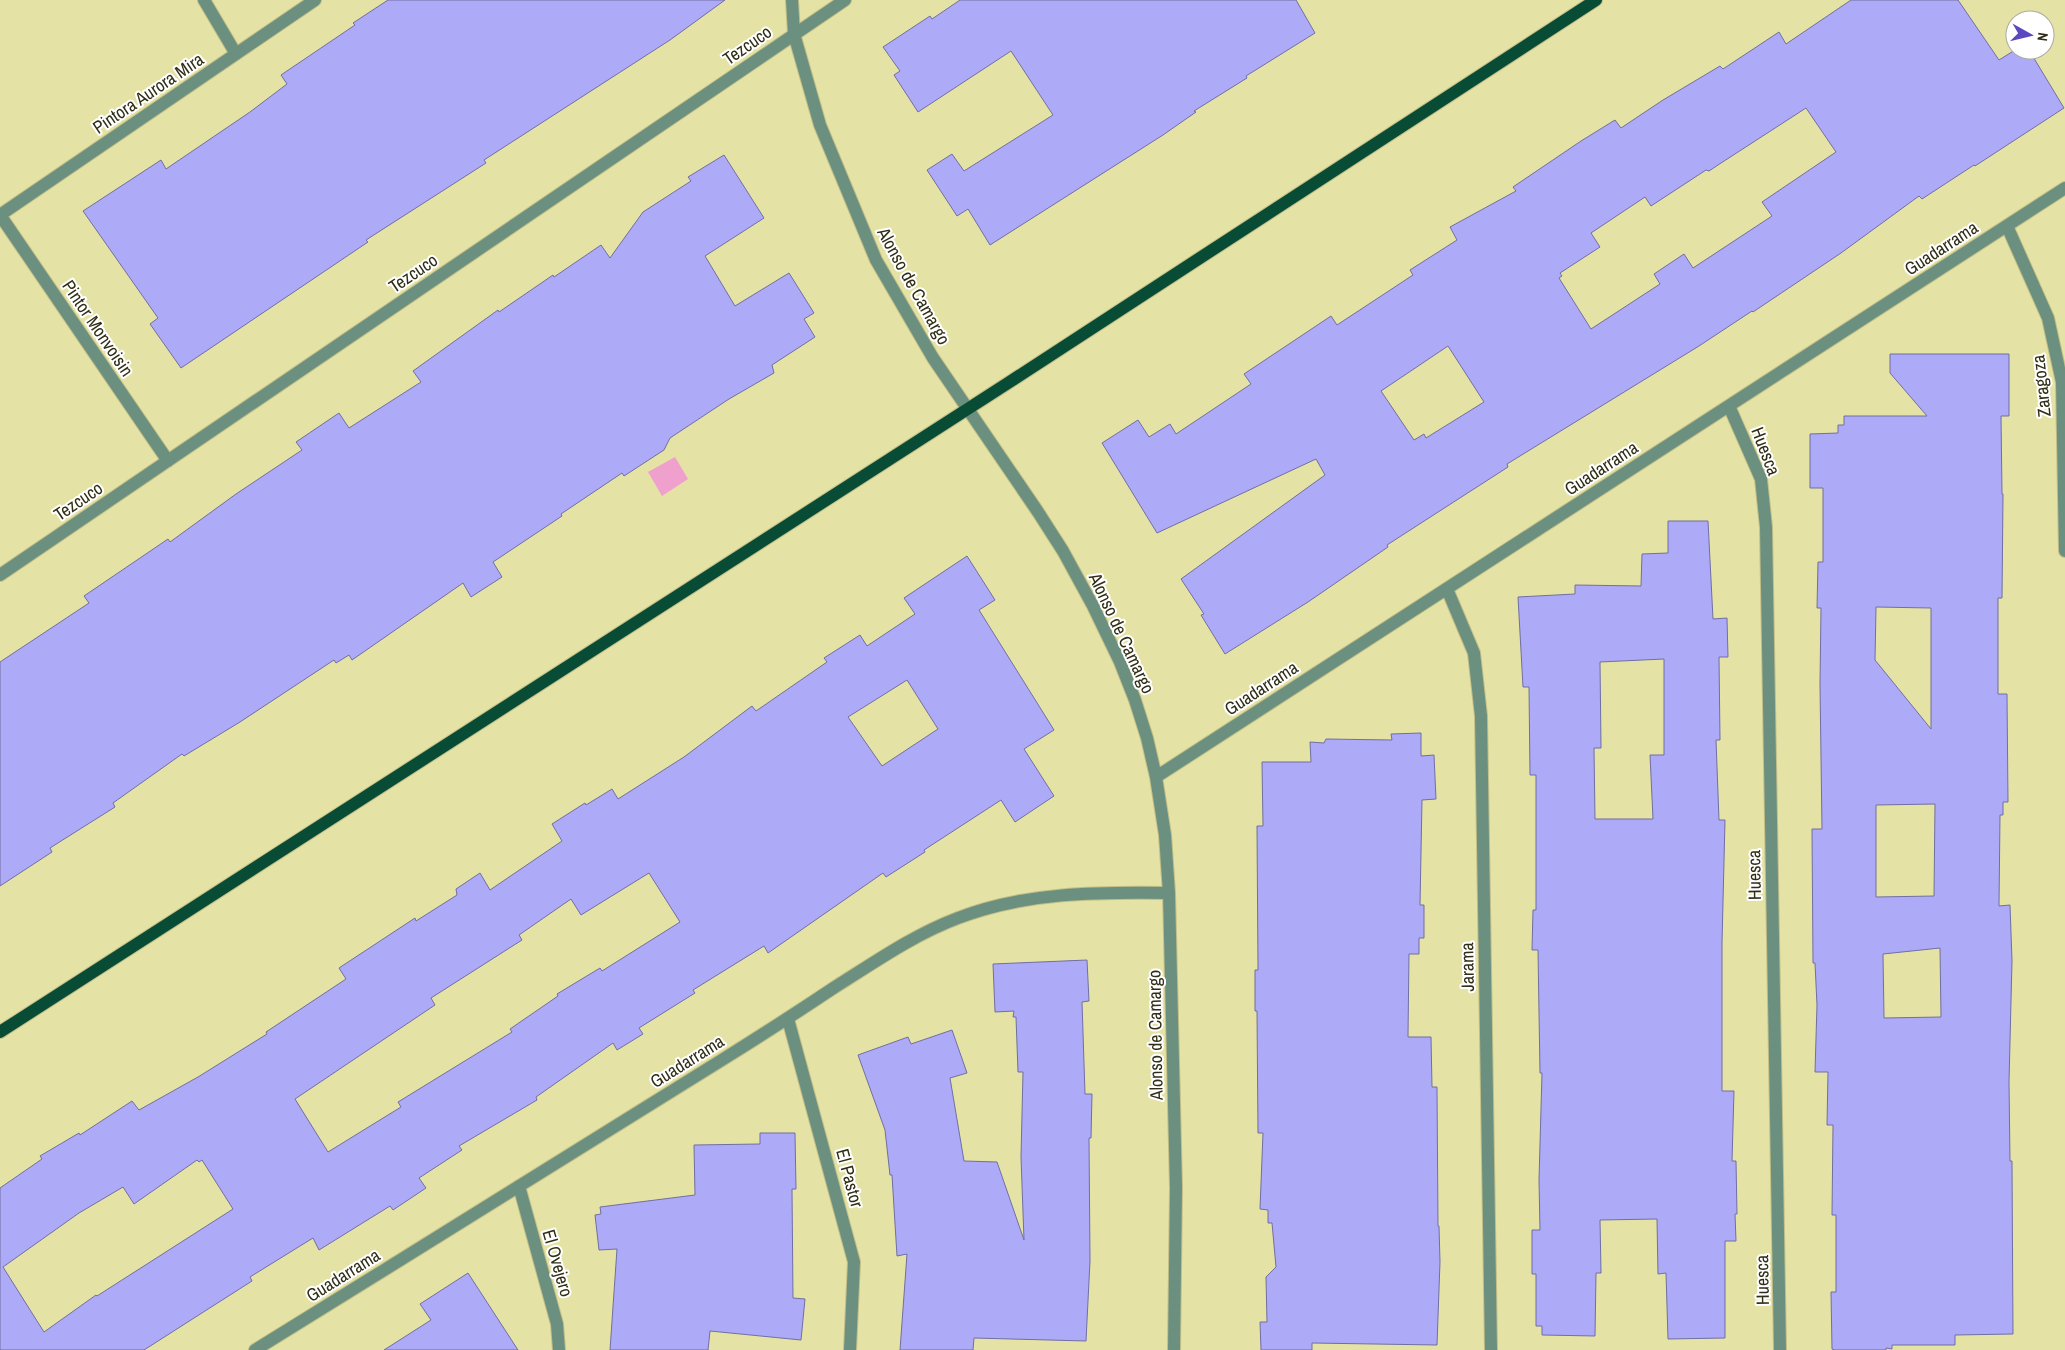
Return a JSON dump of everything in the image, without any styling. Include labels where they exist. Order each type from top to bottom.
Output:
[{"type":"main road","points":[[0,1032],[1596,0]]},
{"type":"street","points":[[204,0],[236,54]]},
{"type":"street","name":"Pintora Aurora Mira","points":[[0,215],[316,0]]},
{"type":"street","name":"Alonso de Camargo","points":[[792,0],[794,34],[820,125],[876,260],[933,358],[1063,551],[1093,606],[1135,700],[1156,777],[1165,835],[1169,893],[1176,1188],[1174,1350]]},
{"type":"street","name":"Tezcuco","points":[[0,574],[845,0]]},
{"type":"street","name":"Guadarrama","points":[[1156,777],[2065,188]]},
{"type":"street","name":"Pintor Monvoisin","points":[[0,215],[168,460]]},
{"type":"street","name":"Zaragoza","points":[[2007,226],[2048,318],[2062,382],[2065,551]]},
{"type":"street","name":"Huesca","points":[[1729,406],[1761,479],[1766,527],[1780,1350]]},
{"type":"street","name":"Jarama","points":[[1447,589],[1474,653],[1481,716],[1491,1350]]},
{"type":"street","name":"Guadarrama","points":[[255,1350],[788,1019],[897,947],[958,918],[1014,902],[1053,896],[1124,892],[1169,893]]},
{"type":"street","name":"El Pastor","points":[[788,1019],[854,1262],[850,1350]]},
{"type":"street","name":"El Ovejero","points":[[519,1186],[557,1324],[559,1350]]},
{"type":"shaded area","points":[[675,457],[688,479],[662,496],[648,472]]},
{"type":"building","points":[[388,0],[725,0],[670,40],[484,160],[486,163],[366,240],[368,242],[181,368],[150,324],[158,318],[83,211],[161,160],[166,169],[250,112],[287,84],[281,75],[355,25],[353,23]]},
{"type":"building","points":[[960,0],[1296,0],[1315,33],[1246,76],[1247,78],[1194,111],[1196,112],[1163,135],[990,245],[968,209],[957,216],[927,170],[952,154],[964,171],[1053,115],[1011,51],[918,112],[894,75],[900,71],[883,47],[930,16],[932,19]]},
{"type":"building","points":[[1851,0],[1958,0],[1999,60],[2005,56],[2005,60],[2035,60],[2064,108],[1922,199],[1919,196],[1841,253],[1753,312],[1507,464],[1508,467],[1387,545],[1388,547],[1308,602],[1225,654],[1201,615],[1204,614],[1181,579],[1325,475],[1316,459],[1157,533],[1102,443],[1138,420],[1149,437],[1170,424],[1176,434],[1251,384],[1244,374],[1331,316],[1337,325],[1413,275],[1410,270],[1457,240],[1450,227],[1516,191],[1513,187],[1615,120],[1621,128],[1720,66],[1723,69],[1779,32],[1786,44]],"holes":[[[1806,108],[1836,152],[1762,202],[1772,216],[1693,268],[1684,254],[1654,274],[1660,284],[1591,329],[1559,278],[1562,276],[1560,273],[1600,247],[1591,233],[1645,197],[1651,206]],[[1448,346],[1484,402],[1426,438],[1424,434],[1414,440],[1381,391]]]},
{"type":"building","points":[[724,155],[764,218],[705,256],[735,306],[789,273],[814,313],[804,319],[815,337],[772,365],[774,373],[729,399],[670,438],[664,450],[624,476],[622,473],[493,562],[502,577],[471,597],[463,583],[352,660],[349,655],[336,663],[334,660],[240,722],[184,756],[182,754],[113,803],[115,807],[50,848],[52,852],[0,886],[0,662],[89,603],[84,596],[168,539],[170,542],[236,494],[302,450],[296,442],[339,413],[349,428],[421,382],[413,371],[498,310],[499,312],[601,245],[610,258],[643,212],[691,181],[688,177]]},
{"type":"building","points":[[1890,354],[2009,354],[2009,416],[2001,416],[2003,494],[2002,598],[1998,598],[1998,694],[2007,694],[2008,802],[2003,802],[2003,815],[2000,815],[1999,906],[2010,905],[2012,961],[2009,1082],[2010,1161],[2012,1161],[2013,1334],[1955,1335],[1955,1345],[1892,1345],[1892,1349],[1886,1348],[1886,1350],[1835,1350],[1832,1349],[1831,1292],[1836,1292],[1836,1215],[1832,1215],[1833,1125],[1827,1125],[1828,1072],[1815,1072],[1817,1005],[1815,963],[1813,963],[1812,829],[1822,829],[1821,608],[1817,608],[1818,562],[1823,562],[1823,488],[1810,488],[1810,434],[1838,433],[1838,425],[1844,425],[1844,416],[1927,416],[1890,373]],"holes":[[[1876,607],[1931,608],[1931,729],[1875,660]],[[1935,804],[1934,896],[1876,897],[1876,805]],[[1940,948],[1941,1017],[1884,1018],[1883,954]]]},
{"type":"building","points":[[1668,521],[1708,521],[1713,619],[1727,618],[1728,657],[1719,657],[1720,740],[1716,740],[1719,820],[1725,820],[1722,943],[1722,1091],[1734,1091],[1732,1161],[1736,1161],[1737,1214],[1735,1214],[1736,1241],[1725,1241],[1725,1338],[1668,1339],[1666,1273],[1658,1274],[1657,1219],[1600,1220],[1601,1273],[1596,1273],[1595,1336],[1542,1335],[1542,1326],[1536,1326],[1536,1274],[1532,1274],[1532,1230],[1540,1230],[1539,1180],[1542,1073],[1540,1073],[1538,950],[1532,950],[1533,910],[1536,910],[1536,775],[1530,775],[1529,687],[1523,687],[1518,597],[1575,594],[1575,585],[1641,586],[1642,554],[1668,553]],"holes":[[[1664,659],[1664,755],[1650,755],[1653,819],[1595,819],[1594,748],[1601,748],[1600,662]]]},
{"type":"building","points":[[967,556],[995,600],[979,610],[1054,730],[1024,749],[1054,796],[1015,822],[1001,800],[886,877],[883,873],[768,953],[764,946],[693,990],[695,993],[639,1028],[643,1034],[617,1050],[613,1043],[536,1097],[537,1100],[459,1146],[462,1150],[419,1178],[426,1188],[393,1210],[390,1206],[319,1250],[313,1238],[250,1277],[252,1281],[144,1350],[0,1350],[0,1188],[42,1159],[40,1156],[79,1133],[80,1135],[132,1101],[139,1110],[198,1077],[267,1034],[266,1032],[346,979],[339,968],[415,918],[416,921],[457,895],[456,889],[480,873],[490,890],[562,841],[552,824],[585,803],[586,805],[612,789],[618,799],[684,757],[752,706],[756,711],[827,662],[824,658],[860,635],[867,646],[915,614],[904,598]],"holes":[[[907,680],[938,729],[882,766],[848,717]],[[649,873],[680,922],[602,971],[600,968],[557,994],[558,996],[510,1029],[512,1032],[398,1102],[401,1107],[328,1152],[295,1099],[435,1005],[431,998],[522,940],[519,935],[571,899],[581,915]],[[197,1160],[199,1162],[202,1160],[233,1209],[96,1295],[44,1332],[3,1267],[79,1213],[123,1187],[134,1204]]]},
{"type":"building","points":[[1421,733],[1421,756],[1434,755],[1436,799],[1422,800],[1420,905],[1424,905],[1424,938],[1419,938],[1419,954],[1409,954],[1408,1037],[1431,1037],[1432,1087],[1437,1087],[1440,1262],[1437,1345],[1312,1343],[1312,1350],[1261,1350],[1260,1322],[1267,1322],[1266,1277],[1276,1267],[1272,1223],[1268,1223],[1268,1210],[1260,1209],[1263,1133],[1258,1133],[1255,970],[1258,970],[1257,826],[1263,826],[1262,762],[1311,762],[1310,742],[1324,743],[1326,739],[1392,740],[1391,734]]},
{"type":"building","points":[[1087,960],[1089,1001],[1082,1002],[1085,1094],[1092,1094],[1091,1138],[1089,1138],[1090,1261],[1086,1341],[974,1338],[973,1350],[900,1350],[907,1254],[897,1256],[892,1175],[890,1175],[885,1130],[858,1055],[908,1037],[911,1044],[952,1030],[967,1073],[950,1078],[964,1161],[997,1162],[1024,1240],[1021,1157],[1023,1072],[1018,1072],[1016,1017],[1013,1017],[1014,1011],[995,1012],[993,964]]},
{"type":"building","points":[[760,1133],[795,1133],[796,1189],[792,1189],[793,1298],[805,1299],[801,1340],[710,1331],[708,1350],[610,1350],[617,1249],[599,1250],[595,1215],[601,1214],[600,1207],[695,1195],[694,1145],[760,1144]]},
{"type":"building","points":[[468,1273],[518,1350],[384,1350],[431,1320],[420,1304]]}]
